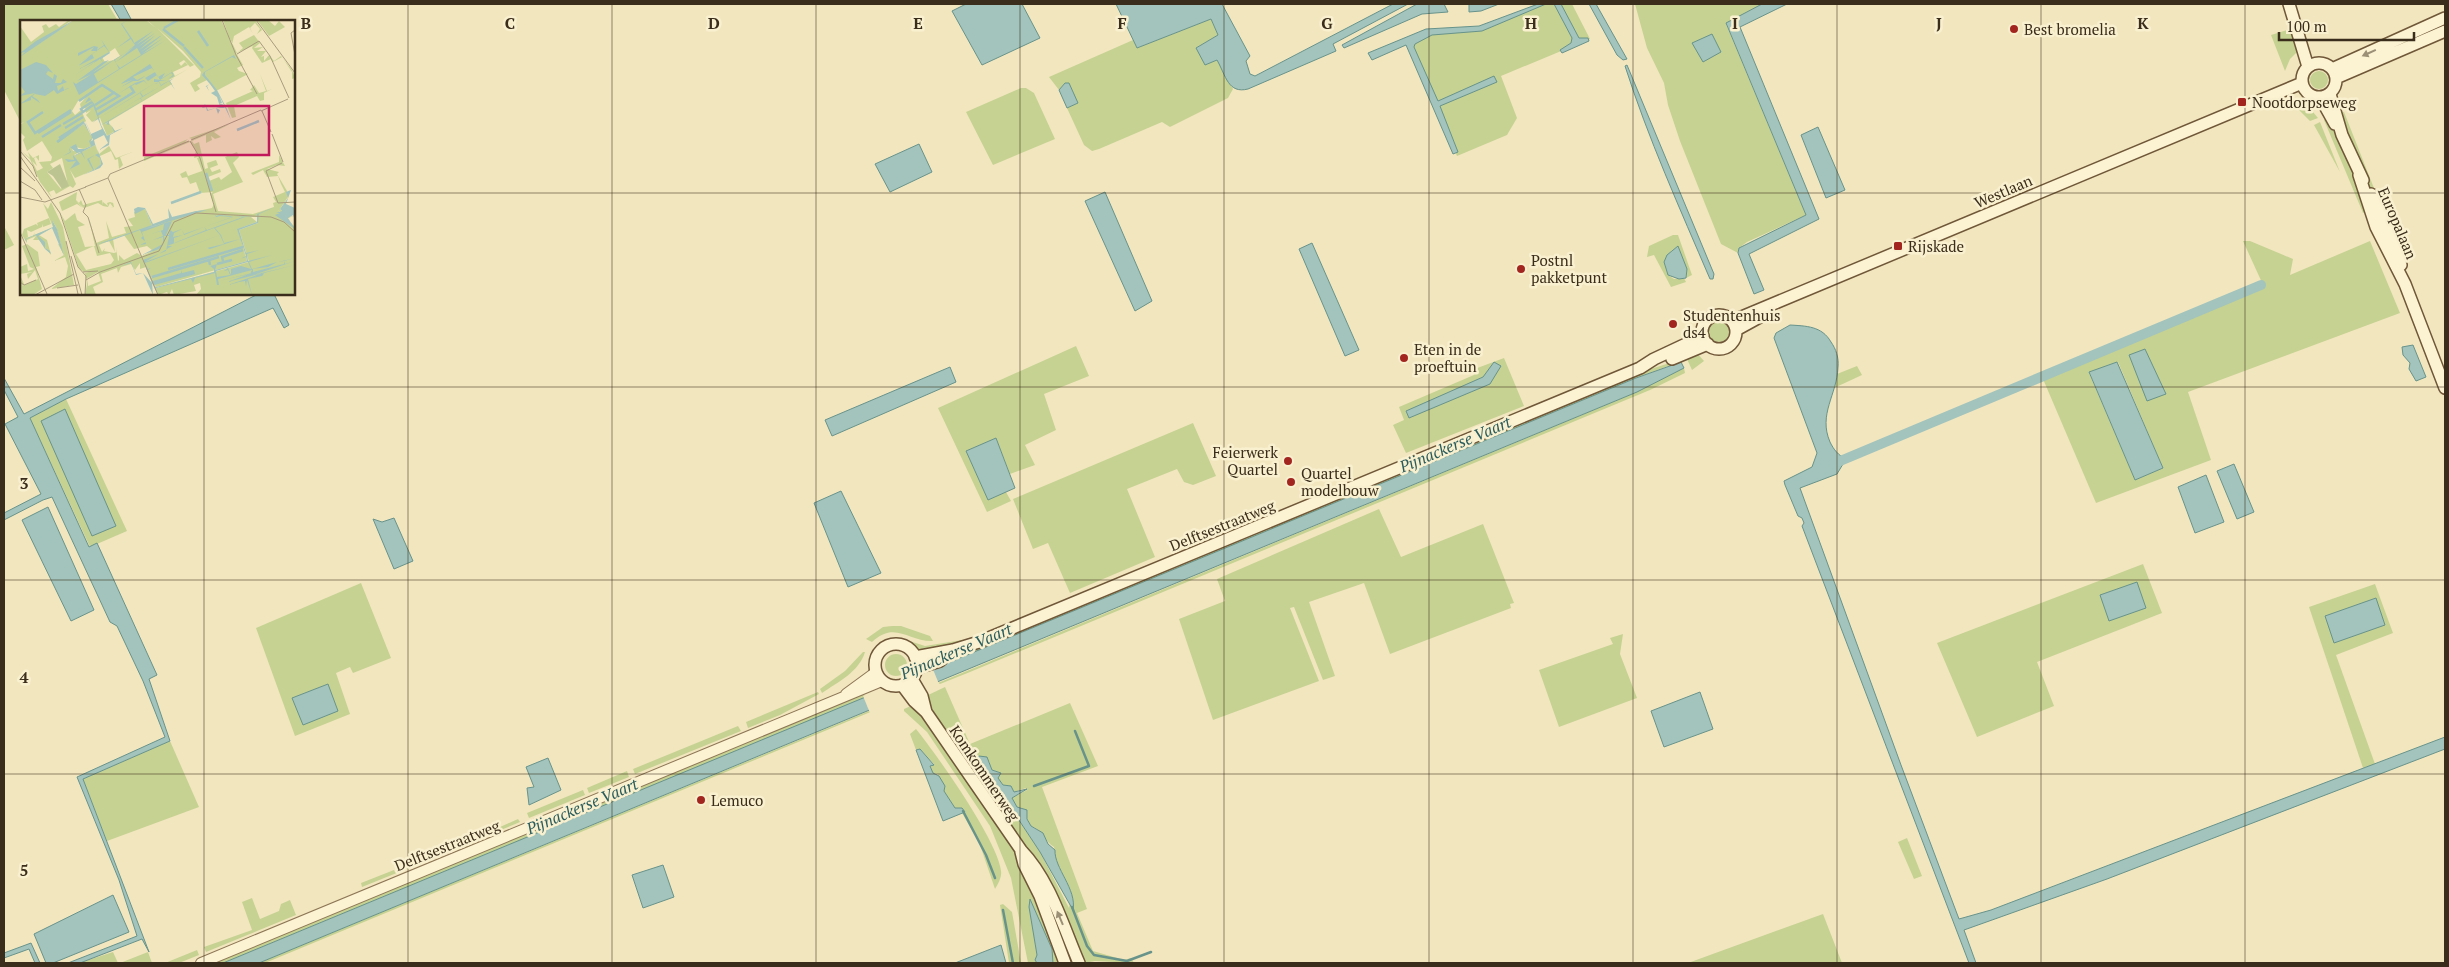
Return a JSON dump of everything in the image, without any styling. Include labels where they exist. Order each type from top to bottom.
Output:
[{"type":"main road","points":[[2289,4],[2313,65]]},
{"type":"main road","points":[[2334,73],[2445,18]]},
{"type":"main road","points":[[2334,73],[2445,31]]},
{"type":"main road","points":[[2325,64],[2334,73],[2335,87],[2325,96],[2313,97],[2304,87],[2303,74],[2313,65],[2325,64]]},
{"type":"main road","name":"Westlaan","points":[[1734,326],[1803,291],[2166,138],[2304,87]]},
{"type":"main road","name":"Europalaan","points":[[2325,96],[2360,176],[2376,226],[2405,284],[2445,388]]},
{"type":"main road","points":[[1723,315],[1734,326],[1733,341],[1727,347],[1718,348],[1706,340],[1703,328],[1710,318],[1723,315]]},
{"type":"main road","name":"Delftsestraatweg","points":[[882,679],[912,672],[953,650],[1454,446],[1640,368],[1654,359],[1706,340]]},
{"type":"main road","points":[[882,679],[876,657],[887,646],[903,645],[912,672]]},
{"type":"main road","name":"Komkommerweg","points":[[912,672],[915,694],[926,712],[1021,850],[1030,860],[1050,894],[1079,963]]},
{"type":"main road","name":"Komkommerweg","points":[[1021,850],[1024,864],[1040,896],[1065,963]]},
{"type":"street","name":"Delftsestraatweg","points":[[201,963],[818,709],[882,679]]},
{"type":"green space","points":[[4,4],[108,4],[117,20],[20,20],[20,121],[4,90]]},
{"type":"green space","points":[[1538,4],[1572,4],[1590,39],[1501,76],[1517,118],[1507,135],[1457,156],[1408,41],[1430,30],[1481,27]]},
{"type":"green space","points":[[1635,4],[1762,4],[1726,24],[1806,215],[1747,242],[1739,248],[1738,253],[1721,244],[1680,141],[1668,105],[1664,83],[1647,48]]},
{"type":"green space","points":[[1211,19],[1218,35],[1196,48],[1217,60],[1233,89],[1228,98],[1170,127],[1162,122],[1092,151],[1084,145],[1067,108],[1078,103],[1065,83],[1059,90],[1049,77],[1133,40],[1137,48]]},
{"type":"green space","points":[[2290,29],[2297,52],[2290,59],[2285,71],[2271,35]]},
{"type":"green space","points":[[2319,71],[2327,76],[2328,80],[2323,88],[2319,89],[2311,84],[2310,80],[2315,72]]},
{"type":"green space","points":[[1021,88],[1026,88],[1034,93],[1055,139],[993,165],[966,112]]},
{"type":"green space","points":[[2295,106],[2313,112],[2318,118],[2310,121]]},
{"type":"green space","points":[[2344,112],[2381,206],[2366,180],[2339,114]]},
{"type":"green space","points":[[2328,118],[2362,192],[2368,211],[2363,213],[2324,120]]},
{"type":"green space","points":[[2320,122],[2340,172],[2314,125]]},
{"type":"green space","points":[[4,226],[14,245],[4,250]]},
{"type":"green space","points":[[1673,235],[1678,235],[1692,275],[1686,278],[1687,273],[1676,248],[1671,251],[1668,275],[1674,279],[1684,278],[1686,282],[1671,287],[1654,255],[1647,257],[1649,246]]},
{"type":"green space","points":[[2243,241],[2250,241],[2293,259],[2290,275],[2370,241],[2400,313],[2188,392],[2211,460],[2096,503],[2043,379],[2264,287]],"holes":[[[2118,362],[2163,468],[2135,480],[2089,373]]]},
{"type":"green space","points":[[1719,322],[1726,325],[1729,332],[1726,339],[1719,342],[1712,339],[1709,332],[1712,325]]},
{"type":"green space","points":[[1076,346],[1089,376],[1044,394],[1056,430],[1025,445],[1035,465],[1010,474],[996,438],[988,500],[1006,492],[1011,501],[987,512],[938,408]]},
{"type":"green space","points":[[1696,352],[1704,361],[1692,370],[1687,359],[1636,378],[933,670],[932,666],[1638,373],[1676,361]]},
{"type":"green space","points":[[1504,358],[1524,406],[1406,453],[1393,425],[1404,420],[1399,407],[1474,375],[1472,370]]},
{"type":"green space","points":[[1857,366],[1862,375],[1834,388],[1837,374]]},
{"type":"green space","points":[[1684,368],[1685,373],[1650,390],[970,672],[940,684],[938,683],[1637,392]]},
{"type":"green space","points":[[66,399],[127,531],[90,547],[30,418]]},
{"type":"green space","points":[[1193,423],[1216,476],[1193,485],[1184,482],[1177,469],[1127,489],[1155,557],[1070,593],[1048,543],[1033,549],[1013,499]]},
{"type":"green space","points":[[1379,509],[1401,557],[1483,524],[1514,603],[1510,604],[1511,608],[1390,654],[1364,583],[1309,602],[1335,676],[1323,680],[1294,607],[1290,608],[1319,681],[1213,720],[1179,619],[1225,601],[1217,579]]},
{"type":"green space","points":[[2143,564],[2162,613],[2037,662],[2054,706],[1977,737],[1937,643]]},
{"type":"green space","points":[[361,583],[391,658],[353,673],[350,667],[336,673],[350,714],[295,736],[256,628]]},
{"type":"green space","points":[[2375,584],[2393,633],[2336,655],[2375,764],[2363,768],[2309,607]]},
{"type":"green space","points":[[901,626],[930,636],[933,641],[895,632],[880,636],[872,642],[866,639],[883,627]]},
{"type":"green space","points":[[1623,634],[1620,654],[1637,698],[1559,727],[1539,670],[1613,644],[1610,638]]},
{"type":"green space","points":[[897,637],[925,646],[975,638],[921,651],[899,641],[885,643],[883,640]]},
{"type":"green space","points":[[865,652],[862,659],[853,671],[822,693],[820,689],[845,671]]},
{"type":"green space","points":[[896,654],[904,657],[907,665],[904,673],[896,676],[888,673],[885,665],[888,657]]},
{"type":"green space","points":[[945,687],[970,744],[1070,703],[1098,766],[1042,787],[1087,909],[1077,913],[1093,951],[1124,960],[1131,958],[1134,963],[1095,961],[1084,963],[1016,834],[936,716],[926,696]],"holes":[[[978,759],[990,762],[988,765],[992,770],[1001,773],[998,778],[1003,785],[1011,787],[1014,792],[1026,788],[1027,790],[1012,798],[1017,807],[1022,808],[1031,826],[1038,830],[1054,847],[1055,859],[1070,894],[1069,908],[1040,852]]]},
{"type":"green space","points":[[818,692],[819,694],[780,715],[748,728],[746,722]]},
{"type":"green space","points":[[864,694],[866,698],[885,706],[265,963],[259,963],[869,711],[864,699],[223,963],[215,963]]},
{"type":"green space","points":[[913,705],[1013,849],[1030,883],[1063,963],[1028,963],[1011,878],[990,826],[927,732],[904,711],[904,709]]},
{"type":"green space","points":[[738,726],[741,731],[635,774],[633,769]]},
{"type":"green space","points":[[916,729],[965,798],[989,840],[1001,871],[995,889],[979,842],[962,813],[965,812],[960,808],[955,808],[944,791],[938,774],[933,773],[930,766],[934,764],[920,749],[916,750],[910,734]]},
{"type":"green space","points":[[170,741],[199,807],[107,841],[83,779]]},
{"type":"green space","points":[[627,771],[629,777],[589,793],[587,788]]},
{"type":"green space","points":[[583,790],[585,795],[529,818],[527,813]]},
{"type":"green space","points":[[518,819],[520,822],[479,839],[478,837]]},
{"type":"green space","points":[[1907,838],[1922,876],[1914,879],[1898,842]]},
{"type":"green space","points":[[472,840],[416,865],[415,863],[460,842],[461,844]]},
{"type":"green space","points":[[408,867],[362,887],[361,883],[394,870],[395,872]]},
{"type":"green space","points":[[252,898],[260,919],[279,911],[281,904],[290,900],[296,915],[206,952],[204,947],[252,930],[242,902]]},
{"type":"green space","points":[[1003,904],[1012,912],[1021,963],[1009,963],[1000,905]]},
{"type":"green space","points":[[1823,914],[1842,963],[1688,963]]},
{"type":"green space","points":[[197,950],[199,955],[179,963],[165,963]]},
{"type":"green space","points":[[113,952],[118,963],[79,963]]},
{"type":"green space","points":[[148,952],[152,963],[120,963]]},
{"type":"water","points":[[111,4],[123,4],[131,20],[120,20]]},
{"type":"water","points":[[966,4],[1022,4],[1040,38],[982,65],[952,11]]},
{"type":"water","points":[[1116,4],[1222,4],[1250,56],[1246,61],[1250,74],[1255,76],[1393,4],[1408,4],[1333,44],[1336,51],[1248,89],[1241,90],[1236,89],[1228,82],[1217,60],[1205,65],[1196,48],[1218,35],[1211,19],[1137,48]]},
{"type":"water","points":[[1417,4],[1444,4],[1448,12],[1422,14],[1344,48],[1342,45]]},
{"type":"water","points":[[1469,4],[1499,4],[1481,11],[1469,12]]},
{"type":"water","points":[[1538,4],[1546,4],[1482,31],[1432,35],[1415,44],[1414,47],[1438,101],[1494,76],[1497,82],[1440,106],[1458,152],[1453,154],[1406,45],[1372,60],[1368,53],[1426,29],[1479,26]]},
{"type":"water","points":[[1554,4],[1561,4],[1579,38],[1588,38],[1589,41],[1562,53],[1560,50],[1571,43],[1572,38]]},
{"type":"water","points":[[1589,4],[1596,4],[1627,59],[1623,60],[1617,55]]},
{"type":"water","points":[[1762,4],[1787,4],[1740,27],[1819,219],[1749,254],[1764,290],[1754,294],[1738,253],[1739,248],[1806,215],[1726,23]]},
{"type":"water","points":[[1712,34],[1721,52],[1703,62],[1692,43]]},
{"type":"water","points":[[1627,65],[1714,274],[1713,279],[1710,279],[1654,147],[1625,66]]},
{"type":"water","points":[[1065,83],[1069,83],[1078,103],[1067,108],[1059,90]]},
{"type":"water","points":[[1818,127],[1845,190],[1826,198],[1801,135]]},
{"type":"water","points":[[919,144],[932,172],[890,192],[875,164]]},
{"type":"water","points":[[1105,192],[1152,301],[1135,311],[1085,201]]},
{"type":"water","points":[[1312,243],[1359,350],[1345,356],[1299,249]]},
{"type":"water","points":[[1678,246],[1687,269],[1686,278],[1679,279],[1668,275],[1664,262],[1667,255]]},
{"type":"water","points":[[256,295],[274,295],[289,325],[284,328],[273,308],[66,399],[30,418],[89,547],[97,543],[157,675],[149,679],[170,741],[83,779],[149,952],[142,939],[80,963],[68,963],[137,936],[119,880],[77,777],[165,737],[143,681],[117,626],[110,622],[52,497],[4,520],[4,513],[41,494],[5,424],[18,417],[4,390],[4,378],[24,414]]},
{"type":"water","points":[[1790,325],[1813,328],[1823,333],[1833,345],[1837,354],[1837,377],[1826,422],[1830,442],[1835,450],[1846,459],[1837,474],[1800,488],[1959,919],[1991,910],[2445,737],[2445,749],[2107,879],[1964,930],[1976,963],[1969,963],[1802,526],[1804,523],[1802,518],[1798,516],[1785,485],[1784,481],[1812,467],[1817,453],[1774,338],[1776,333]]},
{"type":"water","points":[[2413,345],[2426,377],[2416,381],[2409,369],[2410,363],[2403,355],[2402,347]]},
{"type":"water","points":[[2145,349],[2166,394],[2147,401],[2129,355]]},
{"type":"water","points":[[1494,362],[1501,366],[1490,384],[1409,418],[1406,411],[1483,377]]},
{"type":"water","points":[[1681,362],[1684,368],[1637,392],[259,963],[223,963],[1636,378]]},
{"type":"water","points":[[2117,362],[2163,468],[2135,480],[2089,372]]},
{"type":"water","points":[[950,367],[956,382],[832,436],[825,420]]},
{"type":"water","points":[[65,409],[116,526],[92,536],[41,421]]},
{"type":"water","points":[[996,438],[1015,488],[988,500],[966,451]]},
{"type":"water","points":[[2234,464],[2254,512],[2237,519],[2217,471]]},
{"type":"water","points":[[2206,475],[2224,522],[2195,533],[2178,487]]},
{"type":"water","points":[[841,491],[881,573],[848,587],[814,503]]},
{"type":"water","points":[[48,507],[94,610],[71,621],[22,520]]},
{"type":"water","points":[[394,518],[413,561],[394,569],[373,519],[382,522]]},
{"type":"water","points":[[2137,582],[2146,608],[2109,621],[2100,595]]},
{"type":"water","points":[[2376,598],[2385,625],[2334,643],[2325,616]]},
{"type":"water","points":[[328,684],[338,711],[303,725],[292,698]]},
{"type":"water","points":[[1700,692],[1713,729],[1664,747],[1651,711]]},
{"type":"water","points":[[920,749],[934,765],[930,766],[933,773],[939,776],[945,786],[944,791],[955,808],[962,808],[965,812],[943,821],[916,750]]},
{"type":"water","points":[[979,756],[987,757],[992,770],[1001,773],[998,778],[1003,785],[1011,786],[1014,792],[1027,789],[1012,798],[1017,807],[1027,810],[1027,819],[1031,826],[1043,833],[1048,844],[1055,850],[1058,864],[1072,894],[1073,910],[1040,852],[978,758]]},
{"type":"water","points":[[548,758],[561,790],[529,805],[527,788],[534,787],[526,767]]},
{"type":"water","points":[[663,865],[674,897],[643,908],[632,875]]},
{"type":"water","points":[[113,895],[129,932],[53,963],[46,963],[34,934]]},
{"type":"water","points":[[1030,899],[1052,949],[1053,963],[1037,963],[1035,960],[1037,955],[1029,907]]},
{"type":"water","points":[[31,943],[40,963],[35,963],[29,949],[4,958],[4,953]]},
{"type":"water","points":[[1001,945],[1006,963],[955,963]]},
{"type":"pier","points":[[932,667],[939,684],[870,713],[863,696]]},
{"type":"waterway","points":[[1833,464],[2261,285]]},
{"type":"waterway","points":[[1034,786],[1089,766],[1075,731]]},
{"type":"waterway","points":[[963,811],[986,855],[995,878]]},
{"type":"waterway","points":[[1072,907],[1087,946],[1094,955],[1127,961],[1151,952]]},
{"type":"waterway","points":[[1003,910],[1013,963]]},
{"type":"place","name":"Best bromelia","points":[[2014,29]]},
{"type":"place","name":"Nootdorpseweg","points":[[2242,102]]},
{"type":"place","name":"Rijskade","points":[[1898,246]]},
{"type":"place","name":"Postnl pakketpunt","points":[[1521,269]]},
{"type":"place","name":"Studentenhuis ds4","points":[[1673,324]]},
{"type":"place","name":"Eten in de proeftuin","points":[[1404,358]]},
{"type":"place","name":"Feierwerk Quartel","points":[[1288,461]]},
{"type":"place","name":"Quartel modelbouw","points":[[1291,482]]},
{"type":"place","name":"Lemuco","points":[[701,800]]},
{"type":"water label","name":"Pijnackerse Vaart","points":[[1455,444]]},
{"type":"water label","name":"Pijnackerse Vaart","points":[[956,651]]},
{"type":"water label","name":"Pijnackerse Vaart","points":[[582,806]]}]
